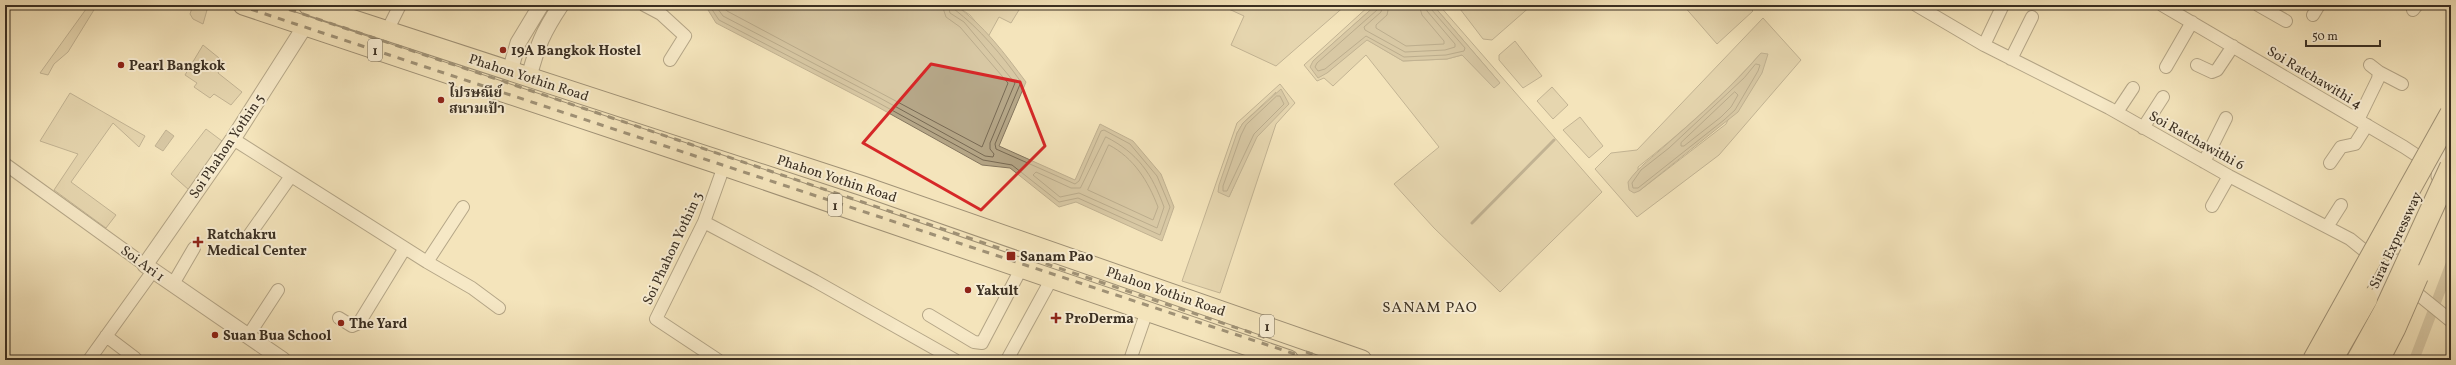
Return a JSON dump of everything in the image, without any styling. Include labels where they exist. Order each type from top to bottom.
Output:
[{"type":"highway","points":[[2314,360],[2451,115]]},
{"type":"highway","name":"Sirat Expressway","points":[[2331,360],[2376,280],[2451,115]]},
{"type":"highway","points":[[2378,360],[2394,329],[2418,272],[2446,175]]},
{"type":"highway","name":"Sirat Expressway","points":[[2358,360],[2385,311],[2446,175]]},
{"type":"main road","name":"Phahon Yothin Road","points":[[243,5],[1022,267],[1289,360]]},
{"type":"main road","name":"Phahon Yothin Road","points":[[310,6],[863,186],[1171,292],[1362,360]]},
{"type":"main road","points":[[305,26],[310,6]]},
{"type":"main road","points":[[507,93],[510,71]]},
{"type":"main road","points":[[724,166],[731,144]]},
{"type":"main road","points":[[1155,313],[1171,292]]},
{"type":"street","points":[[387,31],[400,5]]},
{"type":"street","points":[[510,71],[518,43],[541,5]]},
{"type":"street","points":[[529,77],[539,42],[561,5]]},
{"type":"street","points":[[644,5],[661,14],[685,36],[670,60]]},
{"type":"street","name":"Soi Ratchawithi 6","points":[[1916,5],[1984,45],[2117,112],[2229,176],[2350,239],[2392,271],[2426,302],[2451,321]]},
{"type":"street","points":[[1984,45],[2002,5]]},
{"type":"street","name":"Soi Ratchawithi 4","points":[[2162,5],[2181,10],[2192,22],[2362,122],[2446,175]]},
{"type":"street","points":[[2258,5],[2286,21]]},
{"type":"street","points":[[2011,59],[2032,17]]},
{"type":"street","points":[[2166,67],[2192,22]]},
{"type":"street","name":"Soi Phahon Yothin 5","points":[[149,268],[305,26]]},
{"type":"street","points":[[2197,65],[2212,72],[2217,70],[2233,46]]},
{"type":"street","points":[[2330,163],[2341,147],[2355,144],[2378,80],[2375,69],[2402,84]]},
{"type":"street","points":[[2117,112],[2132,88]]},
{"type":"street","points":[[2143,128],[2163,97]]},
{"type":"street","points":[[2204,162],[2226,118]]},
{"type":"street","points":[[232,139],[427,262],[472,288],[499,308]]},
{"type":"street","points":[[2341,360],[2446,175],[2451,148]]},
{"type":"street","name":"Soi Ari 1","points":[[5,164],[149,268],[283,360]]},
{"type":"street","name":"Soi Phahon Yothin 3","points":[[718,360],[656,319],[704,222],[724,166]]},
{"type":"street","points":[[250,234],[291,176]]},
{"type":"street","points":[[2212,206],[2229,176]]},
{"type":"street","points":[[2327,227],[2341,205]]},
{"type":"street","points":[[427,262],[463,207]]},
{"type":"street","points":[[704,222],[814,281],[954,360]]},
{"type":"street","points":[[173,284],[194,248]]},
{"type":"street","points":[[339,318],[352,326],[359,323],[405,248]]},
{"type":"street","points":[[929,314],[974,342],[982,343],[1022,267]]},
{"type":"street","points":[[89,360],[149,268]]},
{"type":"street","points":[[1007,360],[1052,278]]},
{"type":"street","points":[[248,336],[278,290]]},
{"type":"street","points":[[1130,360],[1155,313]]},
{"type":"street","points":[[106,336],[135,358]]},
{"type":"highlighted area","points":[[931,64],[1020,82],[1045,146],[981,210],[863,143]]},
{"type":"shaded area","points":[[89,5],[97,5],[68,52],[54,64],[48,75],[40,73]]},
{"type":"shaded area","points":[[193,5],[201,5],[207,10],[203,24],[193,19],[190,14]]},
{"type":"shaded area","points":[[955,5],[1022,5],[1011,23],[999,17],[988,37],[970,15]]},
{"type":"shaded area","points":[[1220,5],[1346,5],[1276,66],[1231,45],[1244,16]]},
{"type":"shaded area","points":[[1370,5],[1376,5],[1313,61],[1327,73],[1366,39],[1403,61],[1447,59],[1462,55],[1494,87],[1500,83],[1433,5],[1439,5],[1602,192],[1500,292],[1434,228],[1394,184],[1439,147],[1366,55],[1333,86],[1324,78],[1317,81],[1304,65]]},
{"type":"shaded area","points":[[1457,5],[1532,5],[1492,40],[1483,39]]},
{"type":"shaded area","points":[[1683,5],[1747,5],[1753,11],[1717,44]]},
{"type":"shaded area","points":[[1763,18],[1801,60],[1719,155],[1637,217],[1595,169],[1611,153],[1637,150]],"holes":[[[1761,53],[1726,124],[1639,191],[1638,167],[1702,113]]]},
{"type":"shaded area","points":[[1515,41],[1542,76],[1523,88],[1499,60],[1499,55]]},
{"type":"shaded area","points":[[203,45],[224,62],[218,73],[242,92],[231,105],[214,94],[210,98],[194,87],[197,83],[185,75]]},
{"type":"shaded area","points":[[1280,84],[1295,103],[1276,124],[1220,293],[1182,281],[1237,123]],"holes":[[[1276,92],[1229,197],[1237,133],[1243,123]]]},
{"type":"shaded area","points":[[1552,87],[1568,105],[1553,119],[1537,101]]},
{"type":"shaded area","points":[[70,93],[145,136],[139,147],[113,123],[71,182],[116,215],[106,228],[54,190],[78,154],[40,141]]},
{"type":"shaded area","points":[[1580,117],[1603,146],[1589,158],[1563,130]]},
{"type":"shaded area","points":[[206,129],[222,141],[189,190],[171,174]]},
{"type":"water","points":[[705,5],[955,5],[984,30],[1002,50],[1026,82],[999,146],[1075,180],[1100,124],[1133,141],[1161,174],[1174,207],[1162,241],[1076,202],[1059,207],[1010,168],[982,165],[876,106],[716,23]]},
{"type":"water","points":[[1376,5],[1433,5],[1500,83],[1494,88],[1462,55],[1447,59],[1403,61],[1367,40],[1327,73],[1318,78],[1310,67],[1313,61]]},
{"type":"water","points":[[1761,53],[1768,54],[1762,73],[1738,112],[1639,191],[1634,193],[1629,190],[1628,182],[1637,171],[1716,100]]},
{"type":"water","points":[[1281,89],[1289,104],[1257,137],[1229,197],[1218,192],[1237,133],[1243,123]]},
{"type":"water","points":[[166,130],[174,136],[163,151],[155,146]]},
{"type":"waterway","points":[[1472,223],[1554,140]]},
{"type":"waterway","points":[[2414,360],[2451,263]]},
{"type":"railway","points":[[238,5],[1313,360]]},
{"type":"railway","points":[[276,5],[1267,338]]},
{"type":"railway","points":[[1306,352],[1331,360]]},
{"type":"place","name":"19A Bangkok Hostel","points":[[503,50]]},
{"type":"place","name":"Pearl Bangkok","points":[[121,65]]},
{"type":"place","name":"ไปรษณีย์ สนามเป้า","points":[[441,100]]},
{"type":"place","name":"Ratchakru Medical Center","points":[[198,242]]},
{"type":"place","name":"Sanam Pao","points":[[1011,256]]},
{"type":"place","name":"Yakult","points":[[968,290]]},
{"type":"place","name":"ProDerma","points":[[1056,318]]},
{"type":"place","name":"The Yard","points":[[341,323]]},
{"type":"place","name":"Suan Bua School","points":[[215,335]]},
{"type":"district","name":"SANAM PAO","points":[[1430,307]]}]
